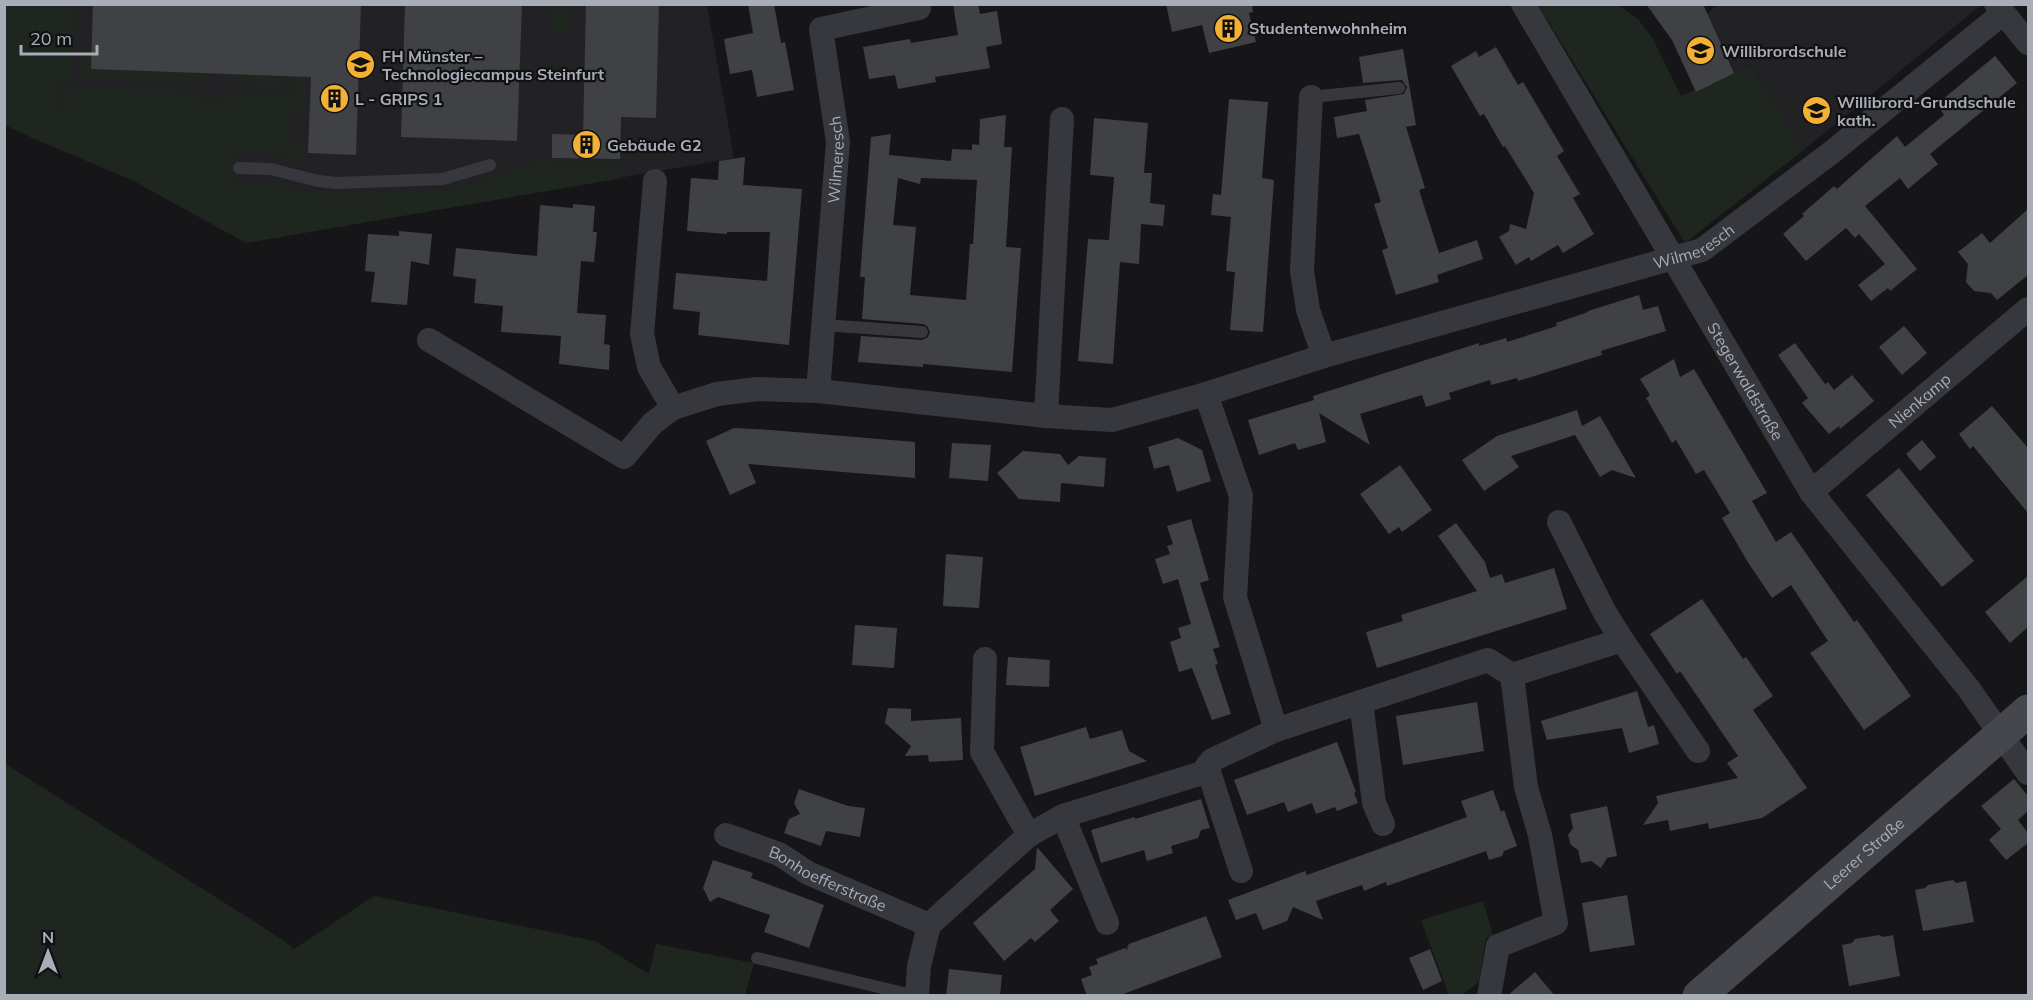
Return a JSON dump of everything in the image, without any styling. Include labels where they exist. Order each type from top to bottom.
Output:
[{"type":"street","name":"Stegerwaldstraße","points":[[1524,4],[1811,492],[1968,688],[2028,773]]},
{"type":"street","name":"Wilmeresch","points":[[818,391],[838,142],[821,29],[919,8]]},
{"type":"street","name":"Wilmeresch","points":[[429,340],[624,457],[653,423],[674,408],[717,394],[758,389],[818,391],[1046,416],[1112,420],[1206,394],[1324,356],[1702,250],[1832,152],[1999,9]]},
{"type":"street","points":[[1999,9],[2028,44]]},
{"type":"street","points":[[1311,97],[1302,271],[1308,310],[1324,356]]},
{"type":"street","points":[[1046,416],[1062,119]]},
{"type":"street","points":[[655,181],[642,334],[650,368],[674,408]]},
{"type":"street","name":"Nienkamp","points":[[1811,492],[2028,309]]},
{"type":"street","points":[[1206,394],[1241,495],[1235,597],[1276,730]]},
{"type":"street","points":[[1559,522],[1605,613],[1698,751]]},
{"type":"street","points":[[917,996],[919,966],[929,924],[1029,835],[1063,816],[1202,773],[1212,760],[1276,730],[1488,660],[1512,675],[1622,640]]},
{"type":"street","points":[[985,659],[982,752],[1029,835]]},
{"type":"street","points":[[1489,996],[1498,946],[1556,923],[1540,836],[1526,787],[1512,675]]},
{"type":"street","points":[[1361,702],[1374,803],[1383,824]]},
{"type":"street","name":"Leerer Straße","points":[[1699,996],[2028,711]]},
{"type":"street","points":[[1207,766],[1241,871]]},
{"type":"street","points":[[1063,816],[1107,923]]},
{"type":"street","name":"Bonhoefferstraße","points":[[726,835],[779,854],[808,873],[929,924]]},
{"type":"lane","points":[[1311,97],[1399,88]]},
{"type":"lane","points":[[239,168],[270,169],[318,181],[337,183],[443,179],[490,165]]},
{"type":"lane","points":[[823,325],[922,332]]},
{"type":"lane","points":[[757,958],[917,996]]},
{"type":"shaded area","name":"Willibrord-Grundschule kath.","points":[[1718,4],[1981,5],[1805,149],[1750,65],[1734,73],[1707,14]]},
{"type":"shaded area","name":"FH Münster – Technologiecampus Steinfurt","points":[[4,5],[707,5],[734,158],[246,243],[134,181],[5,125]]},
{"type":"shaded area","points":[[4,5],[76,5],[73,81],[60,81],[59,114],[66,114],[66,87],[200,92],[200,100],[231,100],[231,93],[292,94],[295,25],[308,25],[305,110],[289,110],[289,146],[305,146],[306,165],[273,153],[234,154],[233,184],[274,185],[307,192],[357,194],[448,190],[523,168],[542,158],[551,163],[620,164],[623,178],[246,243],[134,181],[5,125]]},
{"type":"shaded area","points":[[287,5],[284,86],[231,84],[232,73]]},
{"type":"shaded area","points":[[553,5],[571,5],[570,32],[557,31],[553,28]]},
{"type":"shaded area","points":[[1538,5],[1618,5],[1638,19],[1653,39],[1681,96],[1750,65],[1805,149],[1685,243]]},
{"type":"shaded area","points":[[82,49],[92,49],[201,72],[201,83],[81,79]]},
{"type":"shaded area","points":[[4,763],[294,949],[374,896],[595,941],[649,974],[656,944],[754,963],[745,995],[5,995]]},
{"type":"shaded area","points":[[1483,901],[1493,936],[1486,938],[1479,982],[1461,995],[1449,995],[1421,920]]},
{"type":"building","points":[[93,4],[361,4],[356,155],[308,153],[311,77],[91,69]]},
{"type":"building","points":[[405,4],[522,4],[517,141],[401,137]]},
{"type":"building","points":[[586,4],[659,4],[656,118],[621,117],[620,159],[552,158],[552,134],[583,135]]},
{"type":"building","points":[[748,4],[774,4],[781,43],[785,42],[794,90],[757,97],[752,70],[730,74],[724,39],[753,33]]},
{"type":"building","points":[[953,4],[978,4],[980,14],[997,11],[1002,44],[986,47],[990,68],[935,77],[936,82],[898,89],[895,75],[869,79],[863,47],[910,39],[911,43],[958,35]]},
{"type":"building","name":"Studentenwohnheim","points":[[1166,4],[1252,4],[1253,12],[1249,13],[1256,42],[1209,53],[1202,25],[1172,32]]},
{"type":"building","name":"Willibrordschule","points":[[1646,4],[1703,4],[1734,73],[1696,92],[1672,40]]},
{"type":"building","points":[[1496,47],[1518,85],[1523,82],[1564,151],[1557,156],[1580,194],[1573,198],[1594,234],[1563,253],[1558,245],[1531,261],[1529,257],[1516,265],[1499,237],[1509,231],[1510,224],[1526,229],[1534,193],[1484,114],[1480,116],[1451,66],[1476,51],[1479,57]]},
{"type":"building","points":[[1403,49],[1416,125],[1406,127],[1425,188],[1419,190],[1439,253],[1477,240],[1483,259],[1437,275],[1439,282],[1396,295],[1382,250],[1388,248],[1374,204],[1381,202],[1359,134],[1337,138],[1334,117],[1367,111],[1365,100],[1404,94],[1407,87],[1402,80],[1363,83],[1359,57]]},
{"type":"building","points":[[1995,56],[2017,83],[1930,154],[1938,164],[1908,189],[1900,178],[1865,206],[1917,269],[1890,291],[1888,288],[1871,301],[1858,285],[1885,264],[1859,234],[1855,238],[1846,228],[1806,261],[1783,234],[1834,186],[1837,189],[1897,136],[1905,147],[1944,115],[1937,104]]},
{"type":"building","points":[[1229,99],[1268,102],[1262,178],[1274,180],[1263,332],[1230,330],[1235,272],[1226,271],[1231,217],[1211,215],[1213,194],[1221,195]]},
{"type":"building","points":[[1006,115],[1004,147],[1012,147],[1006,247],[1021,248],[1012,372],[923,364],[923,367],[858,362],[861,336],[922,340],[928,337],[930,332],[923,324],[862,319],[865,277],[860,277],[871,137],[891,134],[889,155],[951,161],[952,149],[972,150],[972,144],[979,145],[980,119]],"holes":[[[898,178],[920,184],[921,178],[977,180],[973,244],[970,244],[966,300],[910,295],[916,227],[893,225]]]},
{"type":"building","points":[[1094,118],[1148,123],[1144,173],[1152,173],[1150,203],[1165,205],[1163,226],[1141,224],[1139,264],[1120,262],[1113,364],[1078,361],[1088,239],[1109,240],[1114,177],[1090,175]]},
{"type":"building","points":[[745,157],[743,185],[802,189],[789,345],[698,335],[700,312],[673,309],[676,273],[767,281],[770,232],[727,232],[727,234],[687,231],[691,178],[718,180],[719,161]]},
{"type":"building","points":[[573,204],[595,206],[593,232],[597,232],[594,262],[581,261],[577,313],[606,315],[604,344],[610,345],[609,370],[559,364],[561,336],[501,332],[503,306],[474,303],[476,279],[453,276],[456,248],[537,256],[540,205],[573,208]]},
{"type":"building","points":[[2028,209],[2028,275],[1997,300],[1991,293],[1974,291],[1966,282],[1968,264],[1958,252],[1982,233],[1990,243]]},
{"type":"building","points":[[399,231],[432,234],[429,265],[411,261],[407,305],[371,302],[375,272],[365,271],[368,234],[399,236]]},
{"type":"building","points":[[1639,295],[1643,310],[1658,306],[1666,331],[1601,351],[1602,355],[1518,381],[1517,378],[1491,385],[1490,380],[1449,393],[1451,399],[1426,407],[1422,395],[1360,414],[1370,445],[1319,413],[1326,442],[1298,450],[1295,443],[1259,455],[1248,420],[1314,400],[1313,396],[1479,343],[1479,346],[1506,338],[1507,342],[1557,326],[1556,323],[1588,311]]},
{"type":"building","points":[[1904,326],[1927,353],[1902,375],[1879,347]]},
{"type":"building","points":[[1795,343],[1825,384],[1828,382],[1834,390],[1852,375],[1874,401],[1840,429],[1839,426],[1829,434],[1802,403],[1808,398],[1778,355]]},
{"type":"building","points":[[1674,359],[1680,377],[1694,369],[1767,493],[1752,501],[1776,542],[1791,532],[1854,622],[1857,620],[1911,696],[1864,730],[1810,653],[1828,641],[1791,585],[1772,598],[1722,518],[1730,513],[1704,470],[1696,474],[1676,440],[1672,443],[1646,398],[1650,395],[1640,379]]},
{"type":"building","points":[[1992,406],[2028,448],[2028,513],[1973,446],[1970,449],[1959,434]]},
{"type":"building","points":[[1577,410],[1582,426],[1600,416],[1636,478],[1612,470],[1600,477],[1575,435],[1511,456],[1519,467],[1484,491],[1462,460],[1497,436]]},
{"type":"building","points":[[734,428],[915,442],[915,478],[748,464],[756,483],[730,495],[706,441]]},
{"type":"building","points":[[1178,438],[1202,450],[1211,481],[1177,492],[1169,465],[1154,469],[1148,447]]},
{"type":"building","points":[[1922,440],[1936,457],[1920,471],[1906,454]]},
{"type":"building","points":[[952,443],[991,445],[988,481],[949,478]]},
{"type":"building","points":[[1023,451],[1060,454],[1068,465],[1079,456],[1106,458],[1104,487],[1061,483],[1060,502],[1019,499],[997,473]]},
{"type":"building","points":[[1400,465],[1432,510],[1402,532],[1399,527],[1389,534],[1360,494]]},
{"type":"building","points":[[1899,468],[1974,561],[1942,587],[1866,495]]},
{"type":"building","points":[[1191,519],[1209,580],[1200,583],[1220,647],[1213,649],[1218,664],[1215,665],[1231,714],[1212,720],[1192,668],[1179,672],[1170,642],[1181,638],[1178,628],[1191,624],[1178,579],[1163,584],[1155,559],[1170,554],[1167,546],[1173,544],[1167,526]]},
{"type":"building","points":[[1456,523],[1485,562],[1490,578],[1502,574],[1505,583],[1554,568],[1567,609],[1377,668],[1366,632],[1403,621],[1401,615],[1477,591],[1438,536]]},
{"type":"building","points":[[946,554],[983,557],[979,608],[943,606]]},
{"type":"building","points":[[2028,576],[2028,627],[2010,643],[1985,612]]},
{"type":"building","points":[[1702,599],[1743,659],[1746,657],[1773,696],[1753,710],[1807,788],[1762,818],[1709,829],[1708,823],[1670,831],[1668,820],[1643,825],[1658,803],[1656,796],[1738,778],[1727,763],[1738,756],[1680,671],[1677,674],[1650,634]]},
{"type":"building","points":[[855,625],[897,628],[894,668],[852,665]]},
{"type":"building","points":[[1008,657],[1050,660],[1049,687],[1006,685]]},
{"type":"building","points":[[1637,691],[1648,727],[1654,725],[1659,744],[1629,753],[1622,728],[1547,740],[1541,721]]},
{"type":"building","points":[[1477,702],[1484,751],[1403,765],[1396,716]]},
{"type":"building","points":[[888,708],[911,709],[911,721],[961,718],[963,760],[929,762],[928,755],[905,756],[911,746],[884,722]]},
{"type":"building","points":[[1086,727],[1090,739],[1122,730],[1129,751],[1147,761],[1035,796],[1020,747]]},
{"type":"building","points":[[1337,742],[1358,803],[1337,811],[1335,807],[1316,814],[1312,803],[1288,812],[1284,802],[1247,815],[1234,780]]},
{"type":"building","points":[[2014,779],[2028,796],[2028,811],[2018,820],[2028,833],[2028,843],[2006,860],[1989,840],[2001,829],[1981,806]]},
{"type":"building","points":[[799,789],[848,806],[865,808],[860,837],[826,831],[821,846],[784,833],[789,819],[800,814],[794,803]]},
{"type":"building","points":[[1493,790],[1501,812],[1504,810],[1517,846],[1504,851],[1502,856],[1489,860],[1486,851],[1387,886],[1386,882],[1364,891],[1362,885],[1316,901],[1323,920],[1293,907],[1287,921],[1263,930],[1256,913],[1236,920],[1228,900],[1305,871],[1307,875],[1467,817],[1461,801]]},
{"type":"building","points":[[1201,799],[1210,828],[1201,830],[1198,838],[1171,846],[1173,853],[1147,861],[1144,850],[1101,863],[1091,830]]},
{"type":"building","points":[[1607,806],[1617,856],[1607,858],[1601,868],[1591,861],[1581,863],[1578,850],[1571,845],[1568,835],[1573,828],[1570,814]]},
{"type":"building","points":[[1037,847],[1073,889],[1050,910],[1059,921],[1035,942],[1031,938],[1004,961],[973,923],[1035,869]]},
{"type":"building","points":[[713,860],[753,873],[751,878],[824,905],[809,948],[764,932],[770,915],[718,897],[710,902],[703,888]]},
{"type":"building","points":[[1953,880],[1956,883],[1966,881],[1974,922],[1923,931],[1915,890]]},
{"type":"building","points":[[1627,895],[1635,945],[1590,952],[1582,903]]},
{"type":"building","points":[[1206,916],[1222,957],[1118,996],[1087,996],[1081,979],[1092,975],[1089,967],[1098,964],[1096,959],[1125,948],[1128,950],[1129,944]]},
{"type":"building","points":[[1879,935],[1883,937],[1893,935],[1900,976],[1849,986],[1842,945],[1852,943],[1855,939]]},
{"type":"building","points":[[1430,949],[1442,981],[1423,990],[1409,958]]},
{"type":"building","points":[[949,969],[1002,975],[1000,996],[946,996]]},
{"type":"building","points":[[1535,972],[1555,996],[1507,996]]},
{"type":"place","name":"Studentenwohnheim","points":[[1228,28]]},
{"type":"place","name":"Willibrordschule","points":[[1701,51]]},
{"type":"place","name":"FH Münster – Technologiecampus Steinfurt","points":[[361,65]]},
{"type":"place","name":"L - GRIPS 1","points":[[334,99]]},
{"type":"place","name":"Willibrord-Grundschule kath.","points":[[1816,111]]},
{"type":"place","name":"Gebäude G2","points":[[586,145]]}]
